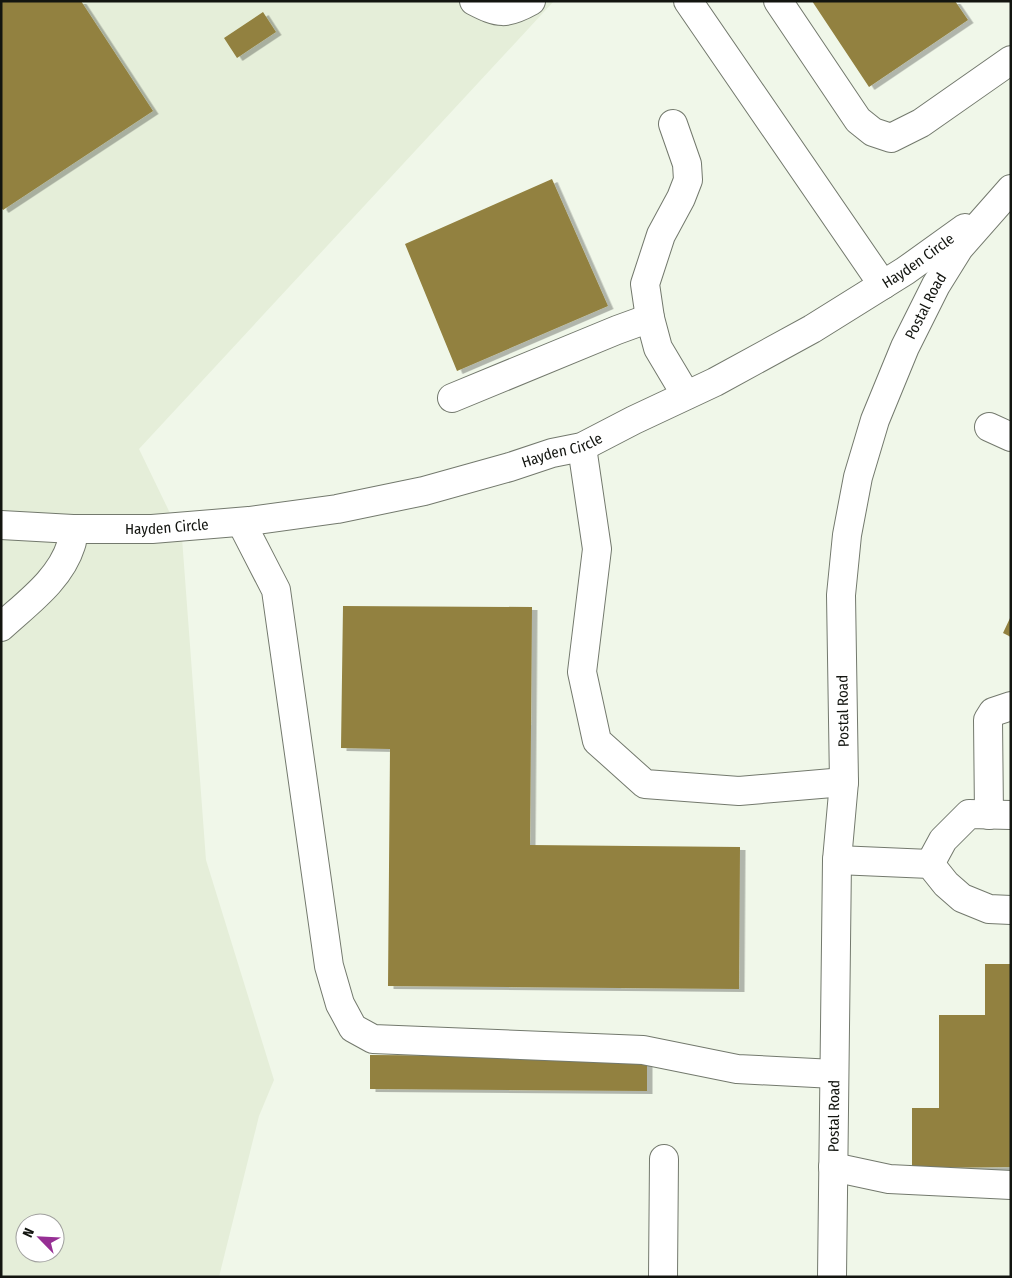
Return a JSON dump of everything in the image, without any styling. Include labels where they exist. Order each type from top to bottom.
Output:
[{"type":"street","points":[[474,1],[497,11],[510,11],[530,1]]},
{"type":"street","points":[[688,1],[883,285]]},
{"type":"street","points":[[778,1],[858,120],[873,132],[890,138],[921,123],[1011,60]]},
{"type":"street","points":[[673,124],[687,164],[688,180],[660,236],[646,284],[650,318],[658,348],[686,395]]},
{"type":"street","name":"Hayden Circle","points":[[1,524],[73,530],[152,529],[241,522],[337,509],[424,491],[552,453],[582,447],[714,382],[812,329],[906,271],[1003,198]]},
{"type":"street","name":"Postal Road","points":[[832,1277],[837,860],[844,782],[841,595],[847,535],[858,477],[875,420],[905,347],[936,285],[959,248],[1003,198]]},
{"type":"street","points":[[452,398],[650,318]]},
{"type":"street","points":[[582,447],[597,549],[582,672],[597,740],[645,784],[739,791],[844,782]]},
{"type":"street","points":[[241,522],[276,590],[329,966],[340,1004],[353,1028],[373,1039],[643,1050],[737,1069],[834,1074]]},
{"type":"street","points":[[1,627],[50,582],[59,571],[72,543],[73,530]]},
{"type":"street","points":[[930,864],[944,840],[969,814],[1000,815],[988,720],[993,712],[1011,706]]},
{"type":"street","points":[[837,860],[930,864],[946,884],[962,898],[989,909],[1011,910]]},
{"type":"street","points":[[663,1277],[664,1159]]},
{"type":"street","points":[[833,1167],[889,1178],[1011,1185]]},
{"type":"shaded area","points":[[1,1],[554,1],[139,449],[182,538],[206,860],[274,1080],[259,1116],[219,1277],[1,1277]]},
{"type":"building","points":[[1,1],[81,1],[153,111],[3,210],[1,207]]},
{"type":"building","points":[[812,1],[955,1],[968,20],[869,87]]},
{"type":"building","points":[[263,12],[276,32],[237,58],[224,38]]},
{"type":"building","points":[[552,179],[608,306],[457,371],[405,244]]},
{"type":"building","points":[[343,606],[532,607],[530,845],[740,847],[739,989],[388,986],[390,749],[341,748]]},
{"type":"building","points":[[1011,616],[1011,637],[1003,633]]},
{"type":"building","points":[[985,964],[1011,964],[1011,1167],[912,1168],[912,1108],[939,1108],[939,1015],[985,1015]]},
{"type":"building","points":[[370,1055],[647,1057],[647,1091],[370,1089]]}]
